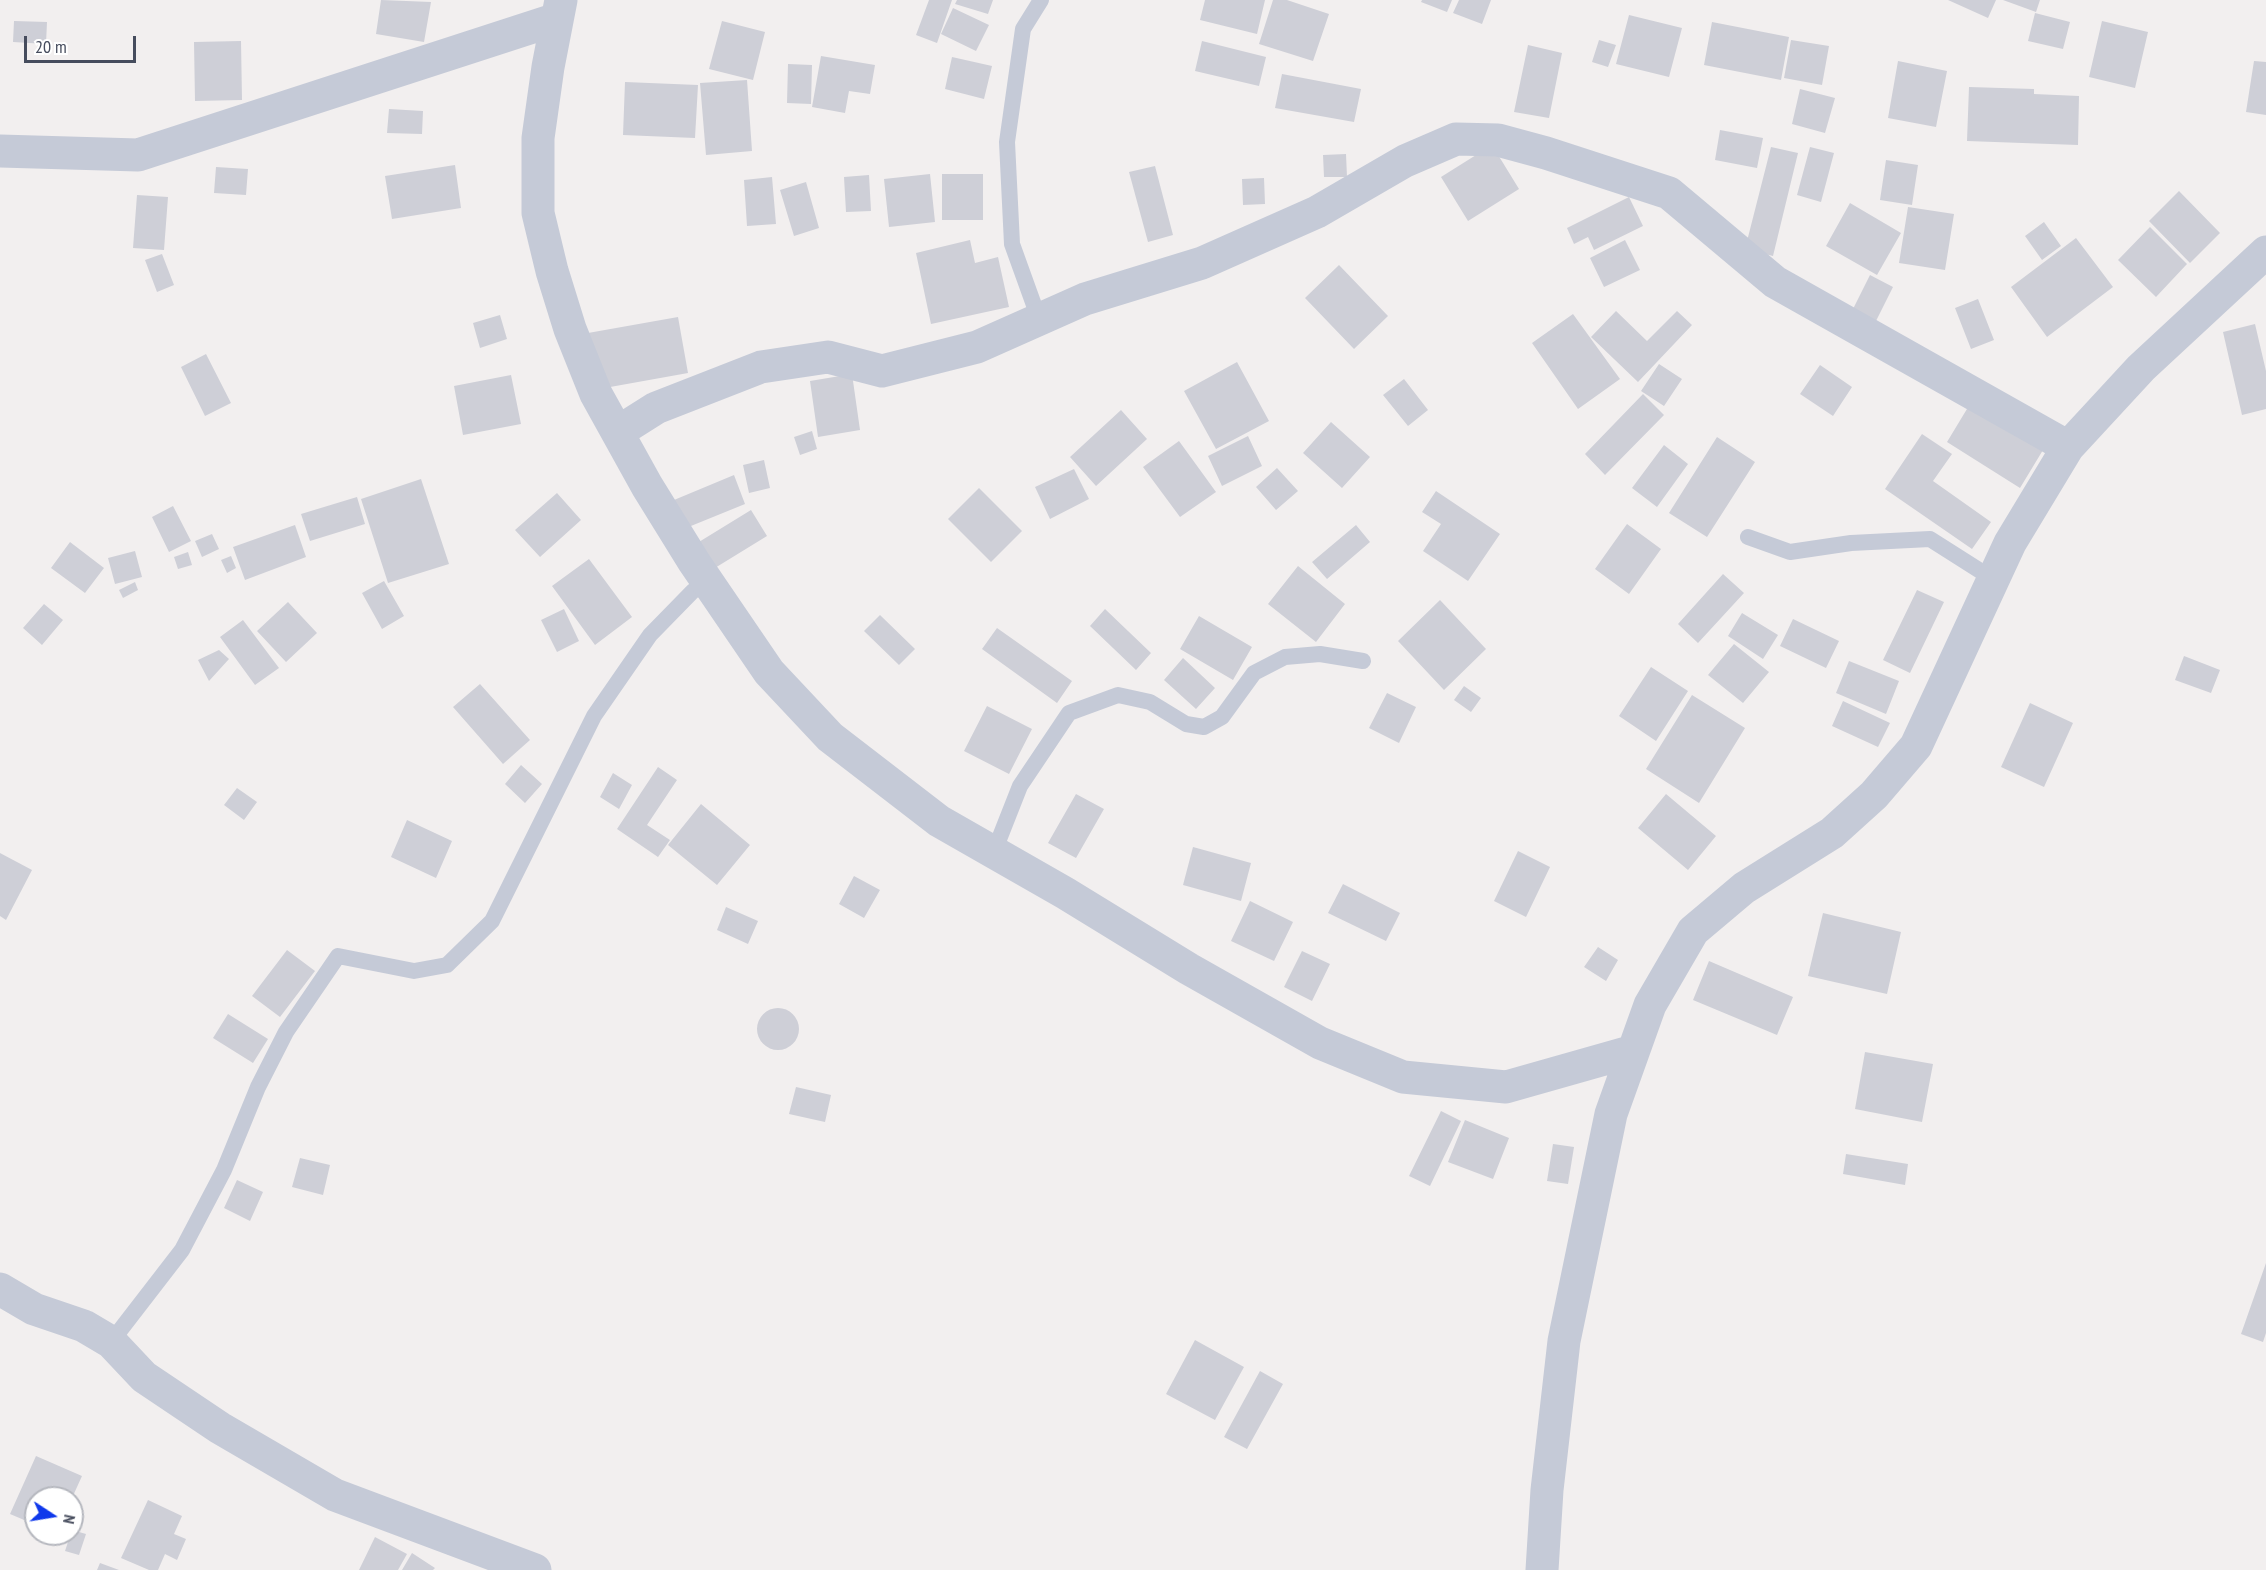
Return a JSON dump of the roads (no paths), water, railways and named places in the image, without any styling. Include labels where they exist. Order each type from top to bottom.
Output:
[{"type":"street","points":[[0,151],[138,155],[559,9],[538,138],[538,213],[552,271],[570,329],[596,394],[648,486],[709,584],[770,672],[830,737],[939,821],[1065,893],[1189,969],[1320,1043],[1403,1077],[1506,1087],[1633,1051]]},
{"type":"street","points":[[618,432],[656,408],[761,367],[828,357],[882,371],[977,347],[1085,299],[1202,263],[1317,212],[1406,161],[1456,139],[1498,140],[1670,193],[1775,282],[2068,447]]},
{"type":"street","points":[[1542,1570],[1547,1490],[1564,1341],[1611,1114],[1650,1005],[1693,931],[1744,888],[1832,833],[1874,795],[1916,746],[2010,543],[2068,447],[2140,368],[2266,252]]},
{"type":"street","points":[[0,1289],[34,1309],[84,1326],[111,1342],[144,1377],[220,1428],[334,1495],[535,1570]]},
{"type":"lane","points":[[1039,319],[1012,244],[1007,142],[1023,29],[1041,0]]},
{"type":"lane","points":[[1748,537],[1790,552],[1851,543],[1930,539],[1993,579]]},
{"type":"lane","points":[[111,1342],[182,1250],[224,1170],[258,1087],[286,1032],[338,956],[414,971],[447,965],[492,921],[594,716],[650,635],[693,591],[709,584]]},
{"type":"lane","points":[[994,852],[1020,786],[1069,713],[1118,695],[1150,702],[1186,724],[1204,727],[1222,717],[1254,674],[1285,657],[1320,654],[1363,661]]}]
